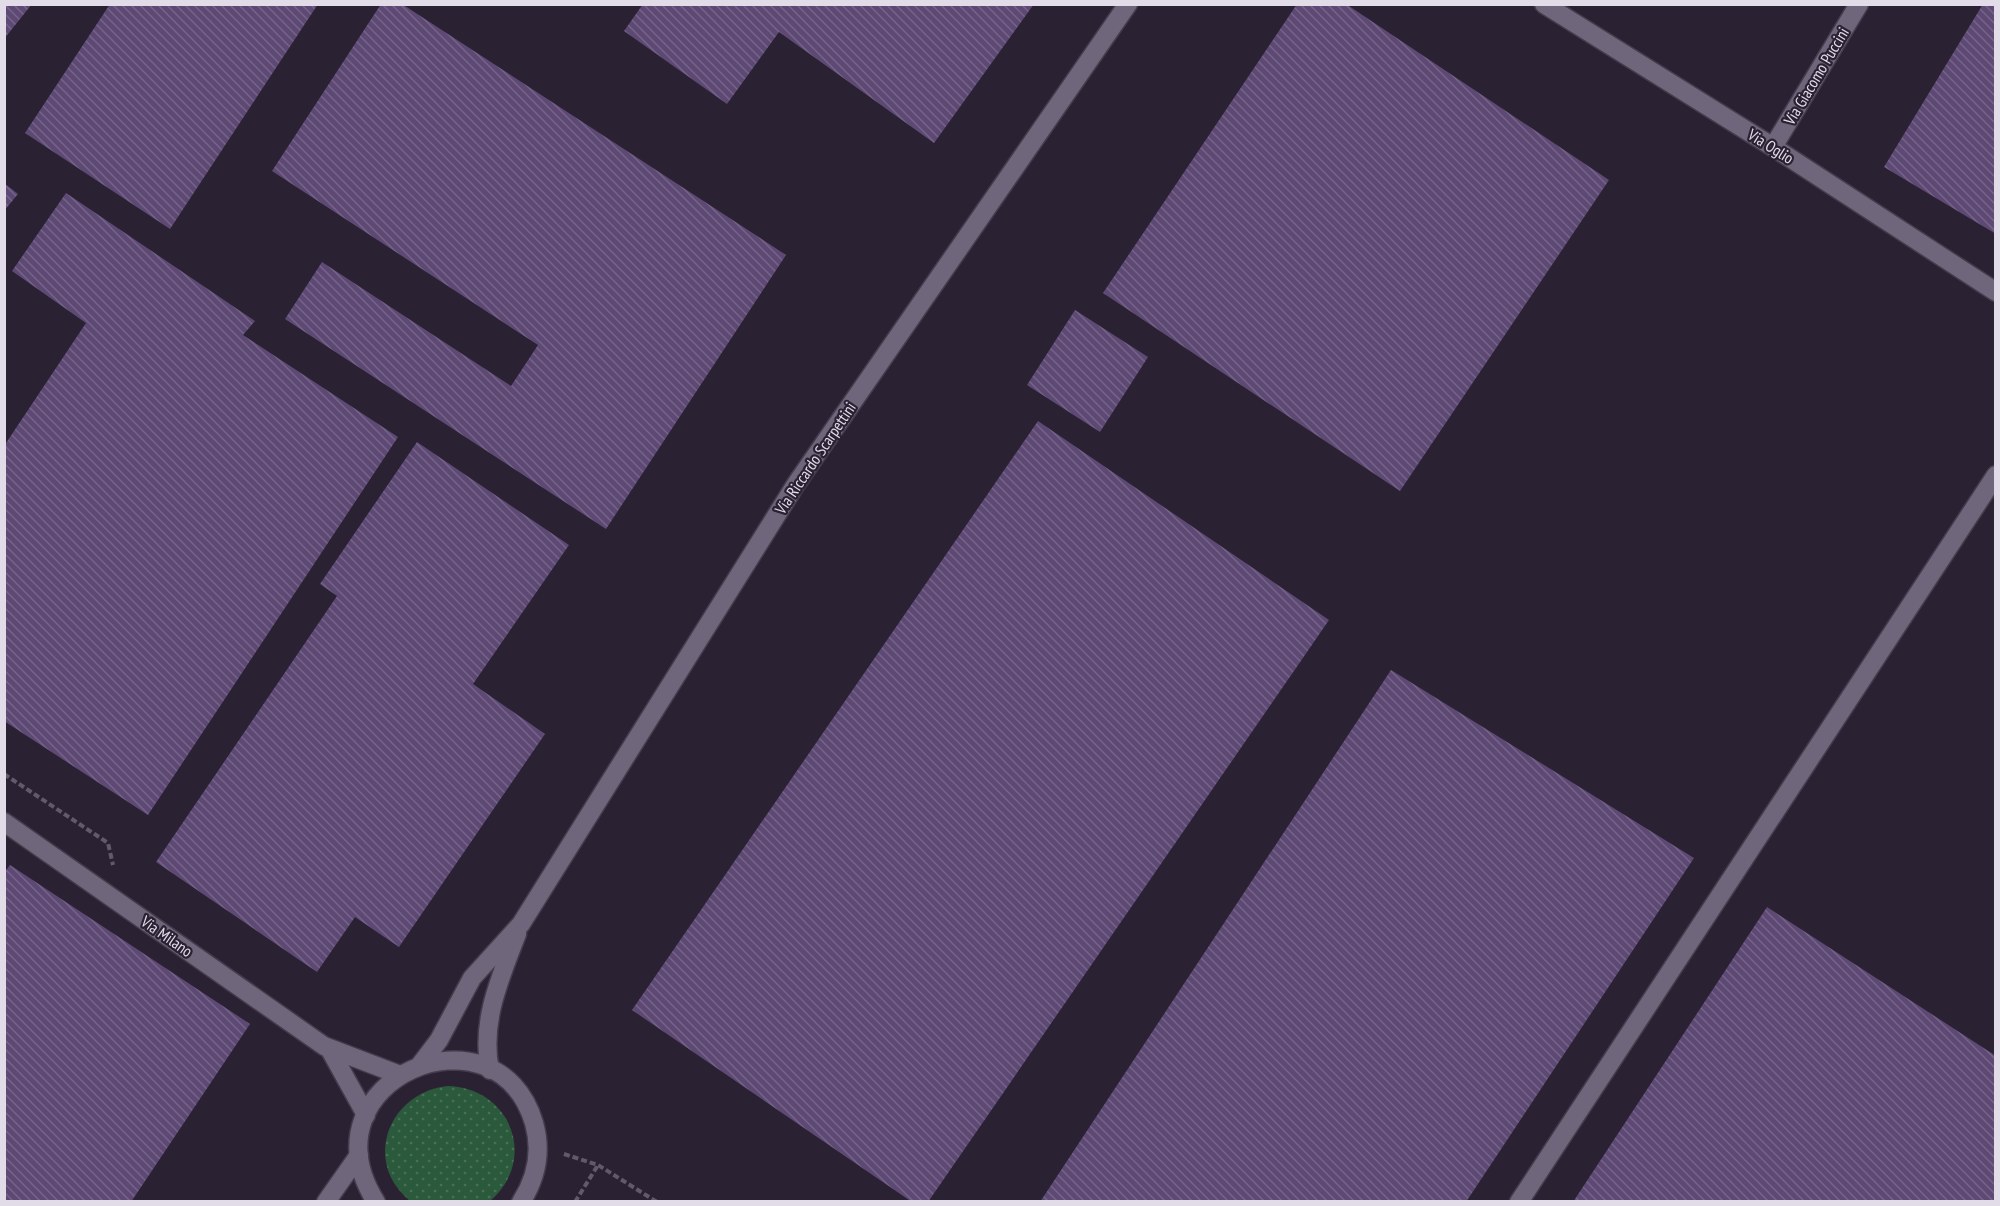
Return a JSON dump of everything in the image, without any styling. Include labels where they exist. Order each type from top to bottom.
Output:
[{"type":"street","name":"Via Riccardo Scarpettini","points":[[420,1065],[439,1040],[472,978],[521,924],[796,484],[1128,4]]},
{"type":"street","name":"Via Oglio","points":[[1544,4],[1773,147],[1995,292]]},
{"type":"street","name":"Via Giacomo Puccini","points":[[1773,147],[1859,4]]},
{"type":"street","points":[[1519,1202],[1995,475]]},
{"type":"street","name":"Via Milano","points":[[4,822],[330,1050],[400,1075]]},
{"type":"street","name":"Via Riccardo Scarpettini","points":[[490,1070],[486,1051],[490,1011],[499,980],[521,924]]},
{"type":"street","name":"Via Milano","points":[[330,1050],[366,1115]]},
{"type":"street","points":[[376,1202],[364,1180],[359,1155],[366,1115],[380,1092],[400,1075],[420,1065],[448,1060],[477,1064],[490,1070],[503,1078],[525,1101],[536,1130],[538,1161],[534,1176],[521,1202]]},
{"type":"street","points":[[326,1202],[359,1155]]},
{"type":"path","points":[[575,1202],[598,1166],[657,1202]]},
{"type":"green space","points":[[447,1086],[469,1090],[487,1098],[501,1112],[510,1128],[515,1146],[513,1165],[505,1184],[490,1201],[410,1201],[395,1185],[387,1168],[385,1149],[388,1132],[397,1115],[410,1101],[427,1091]]},
{"type":"building","points":[[4,4],[32,4],[4,39]]},
{"type":"building","points":[[110,4],[318,4],[170,229],[25,133]]},
{"type":"building","points":[[381,4],[402,4],[786,255],[606,529],[285,319],[322,262],[511,386],[538,345],[272,171]]},
{"type":"building","points":[[643,4],[1034,4],[934,143],[779,32],[727,104],[624,31]]},
{"type":"building","points":[[1297,4],[1346,4],[1609,180],[1400,491],[1103,293]]},
{"type":"building","points":[[1983,4],[1996,4],[1996,234],[1884,167]]},
{"type":"building","points":[[4,183],[18,194],[4,211]]},
{"type":"building","points":[[66,193],[255,321],[243,335],[398,437],[148,815],[4,721],[4,446],[86,323],[12,271]]},
{"type":"building","points":[[1075,310],[1148,357],[1100,432],[1027,385]]},
{"type":"building","points":[[1038,421],[1329,620],[928,1202],[912,1202],[632,1010]]},
{"type":"building","points":[[417,442],[569,545],[473,684],[545,734],[399,947],[355,917],[317,972],[156,862],[337,596],[320,584]]},
{"type":"building","points":[[1391,670],[1694,858],[1466,1202],[1040,1202]]},
{"type":"building","points":[[10,865],[250,1024],[131,1202],[4,1202],[4,873]]},
{"type":"building","points":[[1767,907],[1996,1056],[1996,1202],[1573,1202]]}]
